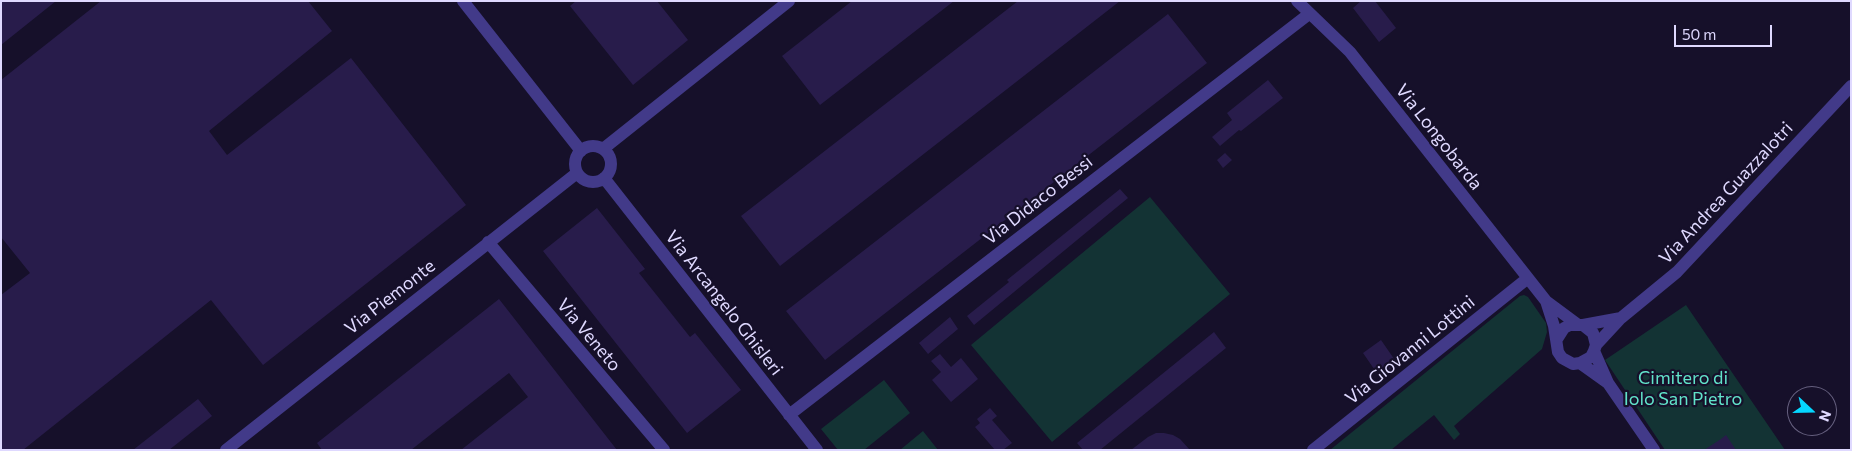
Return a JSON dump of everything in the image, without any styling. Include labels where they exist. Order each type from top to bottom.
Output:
[{"type":"street","points":[[463,1],[581,150]]},
{"type":"street","points":[[603,149],[789,1]]},
{"type":"street","name":"Via Longobarda","points":[[1297,1],[1350,52],[1546,301],[1593,333],[1595,348],[1608,383]]},
{"type":"street","name":"Via Didaco Bessi","points":[[789,415],[1309,14]]},
{"type":"street","name":"Via Andrea Guazzalotri","points":[[1595,348],[1621,318],[1677,272],[1851,86]]},
{"type":"street","points":[[592,146],[603,149],[608,153],[611,163],[608,174],[595,182],[589,182],[580,177],[577,173],[575,161],[581,150],[592,146]]},
{"type":"street","name":"Via Piemonte","points":[[226,450],[577,173]]},
{"type":"street","name":"Via Arcangelo Ghisleri","points":[[604,178],[817,450]]},
{"type":"street","name":"Via Veneto","points":[[488,242],[664,450]]},
{"type":"street","name":"Via Giovanni Lottini","points":[[1313,450],[1528,278]]},
{"type":"street","name":"Via Longobarda","points":[[1546,301],[1557,339],[1558,352],[1562,358],[1574,364],[1580,363]]},
{"type":"street","name":"Via Andrea Guazzalotri","points":[[1580,324],[1621,318]]},
{"type":"street","points":[[1557,339],[1564,328],[1580,324]]},
{"type":"street","points":[[1595,348],[1591,357],[1580,363],[1608,383],[1654,450]]},
{"type":"green space","points":[[1150,197],[1230,294],[1052,442],[971,345]]},
{"type":"green space","points":[[1520,296],[1528,297],[1546,323],[1547,332],[1542,349],[1454,426],[1460,434],[1454,440],[1434,415],[1391,450],[1330,450]]},
{"type":"green space","name":"Cimitero di Iolo San Pietro","points":[[1686,305],[1785,450],[1665,450],[1605,360]]},
{"type":"green space","points":[[884,380],[910,413],[864,450],[838,450],[821,429]]},
{"type":"green space","points":[[923,431],[938,450],[900,450]]},
{"type":"building","points":[[1,1],[56,1],[1,45]]},
{"type":"building","points":[[101,1],[308,1],[332,31],[209,131],[227,155],[351,58],[466,205],[263,365],[211,300],[23,450],[1,450],[1,295],[30,273],[1,237],[1,80]]},
{"type":"building","points":[[576,1],[657,1],[688,40],[633,85],[570,6]]},
{"type":"building","points":[[852,1],[954,1],[820,105],[782,56]]},
{"type":"building","points":[[1018,1],[1120,1],[780,266],[741,216]]},
{"type":"building","points":[[1361,1],[1375,1],[1396,28],[1379,42],[1353,8]]},
{"type":"building","points":[[1168,14],[1207,63],[825,360],[786,311]]},
{"type":"building","points":[[1268,80],[1283,98],[1220,146],[1212,137],[1232,120],[1227,113]]},
{"type":"building","points":[[1225,153],[1232,160],[1223,168],[1217,160]]},
{"type":"building","points":[[1120,189],[1128,198],[974,325],[967,316],[1009,282],[1007,280]]},
{"type":"building","points":[[597,208],[645,269],[639,273],[690,337],[695,333],[741,390],[687,433],[543,251]]},
{"type":"building","points":[[499,299],[617,450],[461,450],[528,397],[509,373],[411,450],[322,450],[317,443]]},
{"type":"building","points":[[950,317],[958,329],[928,354],[919,343]]},
{"type":"building","points":[[1214,332],[1226,348],[1100,450],[1083,450],[1077,443]]},
{"type":"building","points":[[1381,340],[1399,366],[1381,379],[1363,353]]},
{"type":"building","points":[[940,354],[951,367],[961,358],[978,379],[951,402],[932,380],[941,372],[931,361]]},
{"type":"building","points":[[198,399],[212,416],[169,450],[133,450]]},
{"type":"building","points":[[990,408],[997,416],[992,420],[1012,443],[1003,450],[995,450],[975,427],[980,423],[977,419]]},
{"type":"building","points":[[1156,433],[1173,435],[1180,439],[1190,450],[1131,450]]},
{"type":"building","points":[[1726,435],[1736,450],[1704,450],[1721,439]]}]
